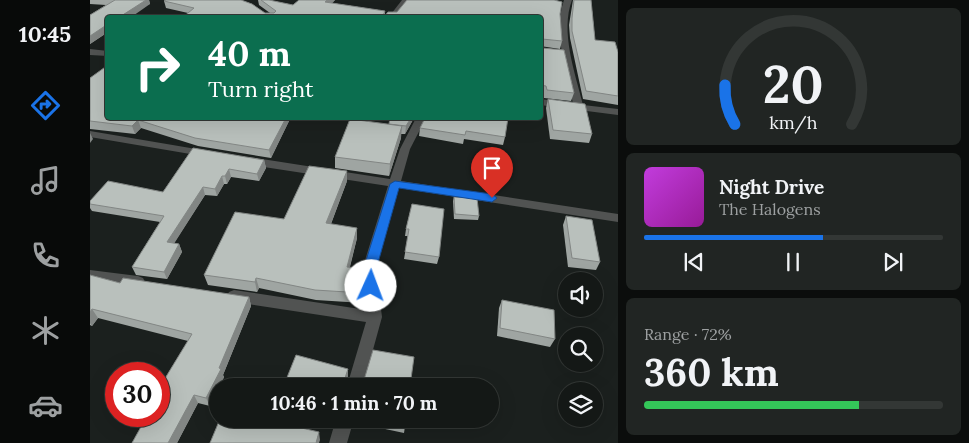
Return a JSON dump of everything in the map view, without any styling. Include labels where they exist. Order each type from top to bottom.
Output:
[{"type":"street","points":[[394,15],[406,0]]},
{"type":"street","points":[[555,4],[566,3],[563,54],[578,105]]},
{"type":"street","points":[[90,52],[105,54]]},
{"type":"street","points":[[543,102],[578,105],[618,112]]},
{"type":"street","points":[[356,378],[375,317],[370,270],[406,149],[420,120]]},
{"type":"street","points":[[90,134],[217,156]]},
{"type":"street","points":[[236,159],[618,218]]},
{"type":"street","points":[[90,275],[149,284]]},
{"type":"street","points":[[218,294],[375,317]]},
{"type":"street","points":[[338,443],[342,428]]},
{"type":"building","points":[[115,0],[146,0],[123,15],[105,15],[105,26],[90,36],[90,15]]},
{"type":"building","points":[[241,0],[252,4],[265,13],[274,13],[276,11],[261,0],[293,5],[299,0],[327,0],[325,2],[385,11],[383,15],[186,15],[194,8],[164,1]]},
{"type":"building","points":[[407,0],[554,0],[562,2],[560,14],[562,41],[543,39],[543,15],[386,15],[388,12],[397,12]]},
{"type":"building","points":[[574,0],[591,0],[595,40],[615,42],[618,52],[618,96],[586,91],[572,31]]},
{"type":"building","points":[[543,48],[564,50],[574,93],[547,90],[546,86],[543,86]]},
{"type":"building","points":[[105,67],[105,120],[138,120],[132,126],[90,121],[90,78]]},
{"type":"building","points":[[548,99],[585,104],[592,134],[553,130]]},
{"type":"building","points":[[138,120],[285,120],[269,150],[195,138]]},
{"type":"building","points":[[350,120],[402,126],[390,164],[335,157]]},
{"type":"building","points":[[390,120],[410,120],[406,126],[389,124]]},
{"type":"building","points":[[424,120],[508,120],[505,137],[466,131],[465,135],[420,128]]},
{"type":"building","points":[[193,148],[264,160],[257,174],[229,169],[225,176],[222,176],[215,189],[203,187],[167,242],[179,244],[164,272],[132,267],[164,216],[90,204],[90,201],[108,181],[163,192]]},
{"type":"building","points":[[309,166],[347,171],[326,223],[357,228],[347,267],[361,268],[363,293],[315,290],[256,278],[255,282],[204,275],[235,212],[284,219]]},
{"type":"building","points":[[454,197],[477,198],[479,216],[455,214]]},
{"type":"building","points":[[412,204],[444,209],[439,257],[405,252],[409,229],[406,229]]},
{"type":"building","points":[[566,216],[592,220],[600,262],[572,258]]},
{"type":"building","points":[[90,275],[120,283],[123,278],[249,297],[219,368],[221,369],[216,378],[209,378],[209,392],[206,398],[194,395],[168,443],[132,443],[141,427],[170,427],[170,370],[192,334],[92,309],[90,312]]},
{"type":"building","points":[[502,300],[554,310],[555,339],[500,328]]},
{"type":"building","points":[[373,350],[414,357],[411,378],[365,378]]},
{"type":"building","points":[[296,355],[348,369],[345,378],[287,378]]},
{"type":"building","points":[[216,428],[301,428],[319,432],[316,443],[210,443]]},
{"type":"route","points":[[371,286],[370,270],[395,184],[492,198]]}]
